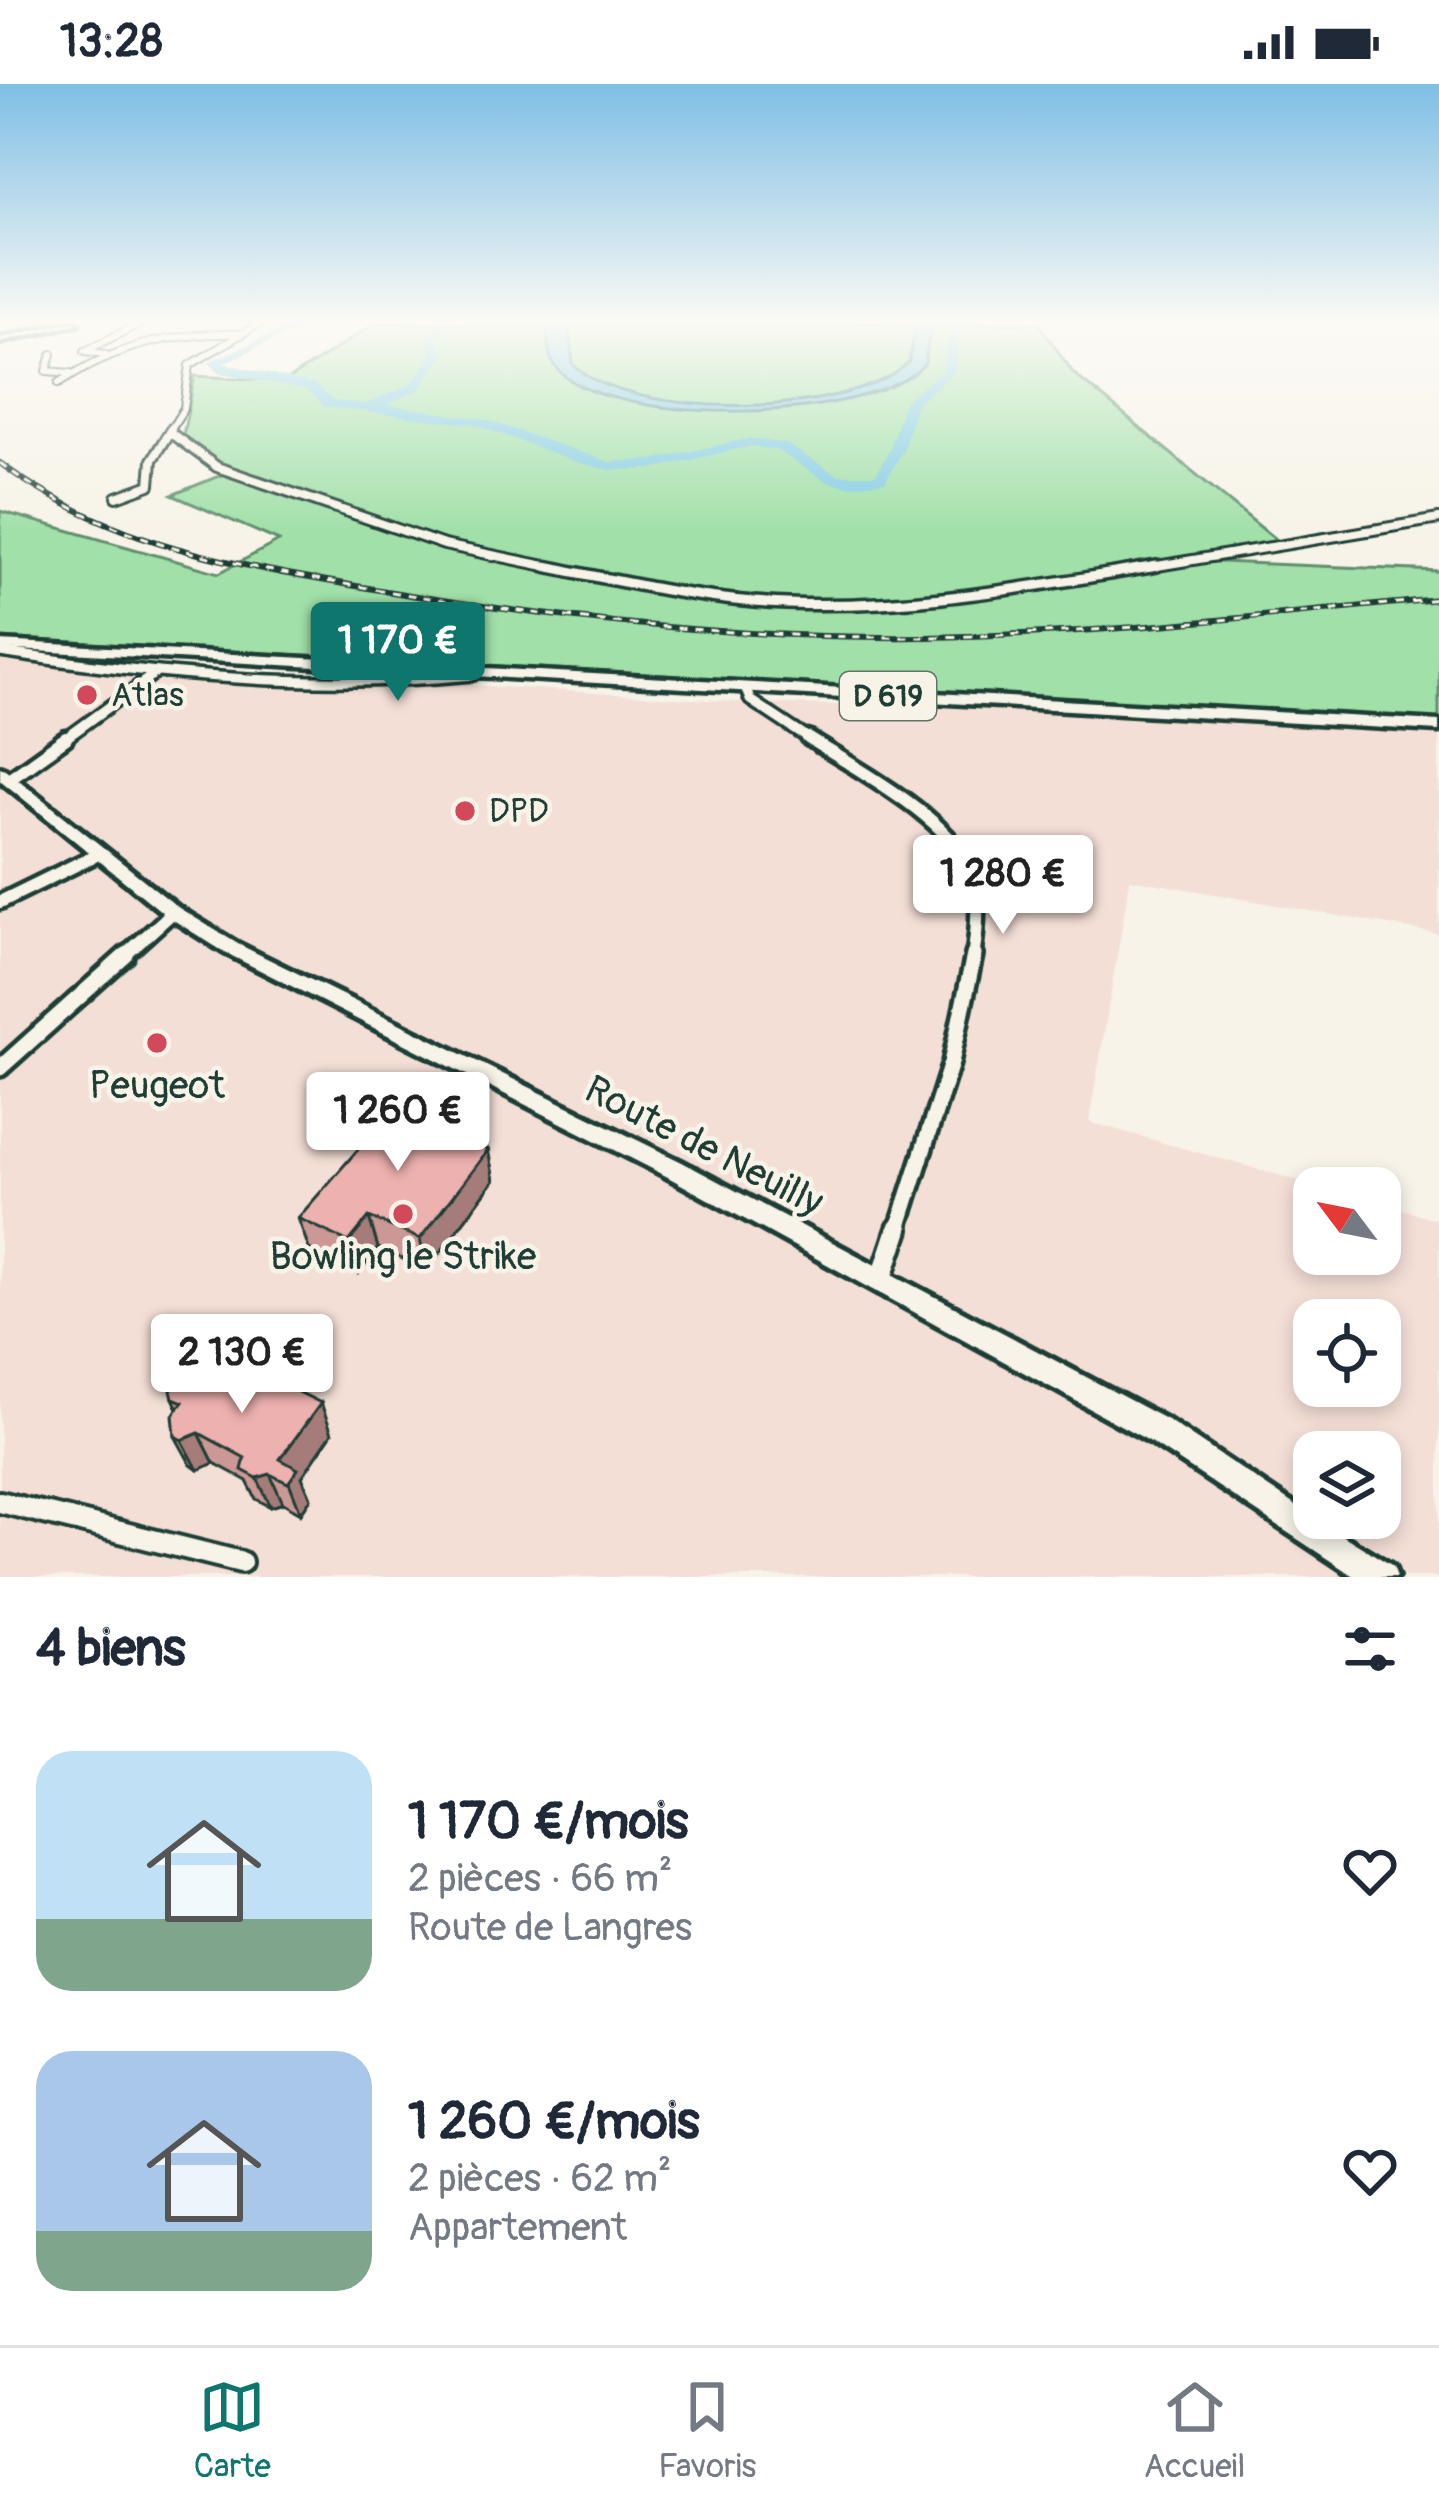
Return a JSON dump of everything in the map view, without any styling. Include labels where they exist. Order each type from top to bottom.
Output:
[{"type":"main road","name":"D 619","points":[[0,649],[1439,726]]},
{"type":"main road","name":"Route de Neuilly","points":[[5,775],[173,912],[231,948],[674,1169],[1160,1431],[1382,1577]]},
{"type":"street","points":[[117,496],[150,485],[152,460],[172,434],[186,393]]},
{"type":"street","points":[[172,434],[188,450],[218,467],[444,545],[675,592],[781,604],[966,597],[1439,519]]},
{"type":"street","points":[[0,649],[158,672],[319,681],[474,675]]},
{"type":"street","points":[[5,775],[158,672]]},
{"type":"street","points":[[746,689],[750,700],[922,817],[968,861],[973,880],[979,917],[977,957],[960,1029],[881,1280]]},
{"type":"street","points":[[0,902],[98,854]]},
{"type":"street","points":[[0,1069],[173,912]]},
{"type":"street","points":[[0,1502],[241,1562]]},
{"type":"shaded area","points":[[0,655],[755,703],[1013,710],[1439,734],[1439,934],[1130,879],[1089,1122],[1293,1179],[1293,1275],[1401,1275],[1401,1209],[1439,1220],[1439,1577],[0,1577]]},
{"type":"green space","points":[[192,393],[1097,393],[1281,544],[1197,561],[1439,571],[1439,719],[0,638],[0,511],[219,573],[279,541],[172,495],[224,474],[183,435]]},
{"type":"water","points":[[601,393],[741,405],[870,393],[800,407],[741,411],[627,401]]},
{"type":"building","points":[[409,1091],[457,1110],[441,1130],[488,1150],[420,1239],[369,1217],[349,1242],[298,1218]]},
{"type":"building","points":[[216,1360],[235,1365],[236,1373],[266,1388],[272,1379],[321,1403],[280,1459],[298,1469],[288,1483],[270,1474],[257,1478],[242,1470],[245,1458],[199,1433],[182,1440],[175,1436],[173,1415],[183,1402],[173,1398],[171,1390],[187,1371]]},
{"type":"waterway","points":[[316,393],[329,404],[369,408]]},
{"type":"waterway","points":[[369,408],[403,393]]},
{"type":"waterway","points":[[369,408],[478,421],[609,466],[651,464],[731,444],[771,444],[823,475],[848,481],[880,479],[896,450],[910,402],[922,393]]},
{"type":"railway","points":[[0,463],[86,514],[131,533],[227,561],[442,600],[648,625],[785,635],[988,635],[1439,599]]},
{"type":"place","name":"Atlas","points":[[87,695]]},
{"type":"place","name":"DPD","points":[[465,811]]},
{"type":"place","name":"Peugeot","points":[[157,1043]]},
{"type":"place","name":"Bowling le Strike","points":[[403,1214]]}]
